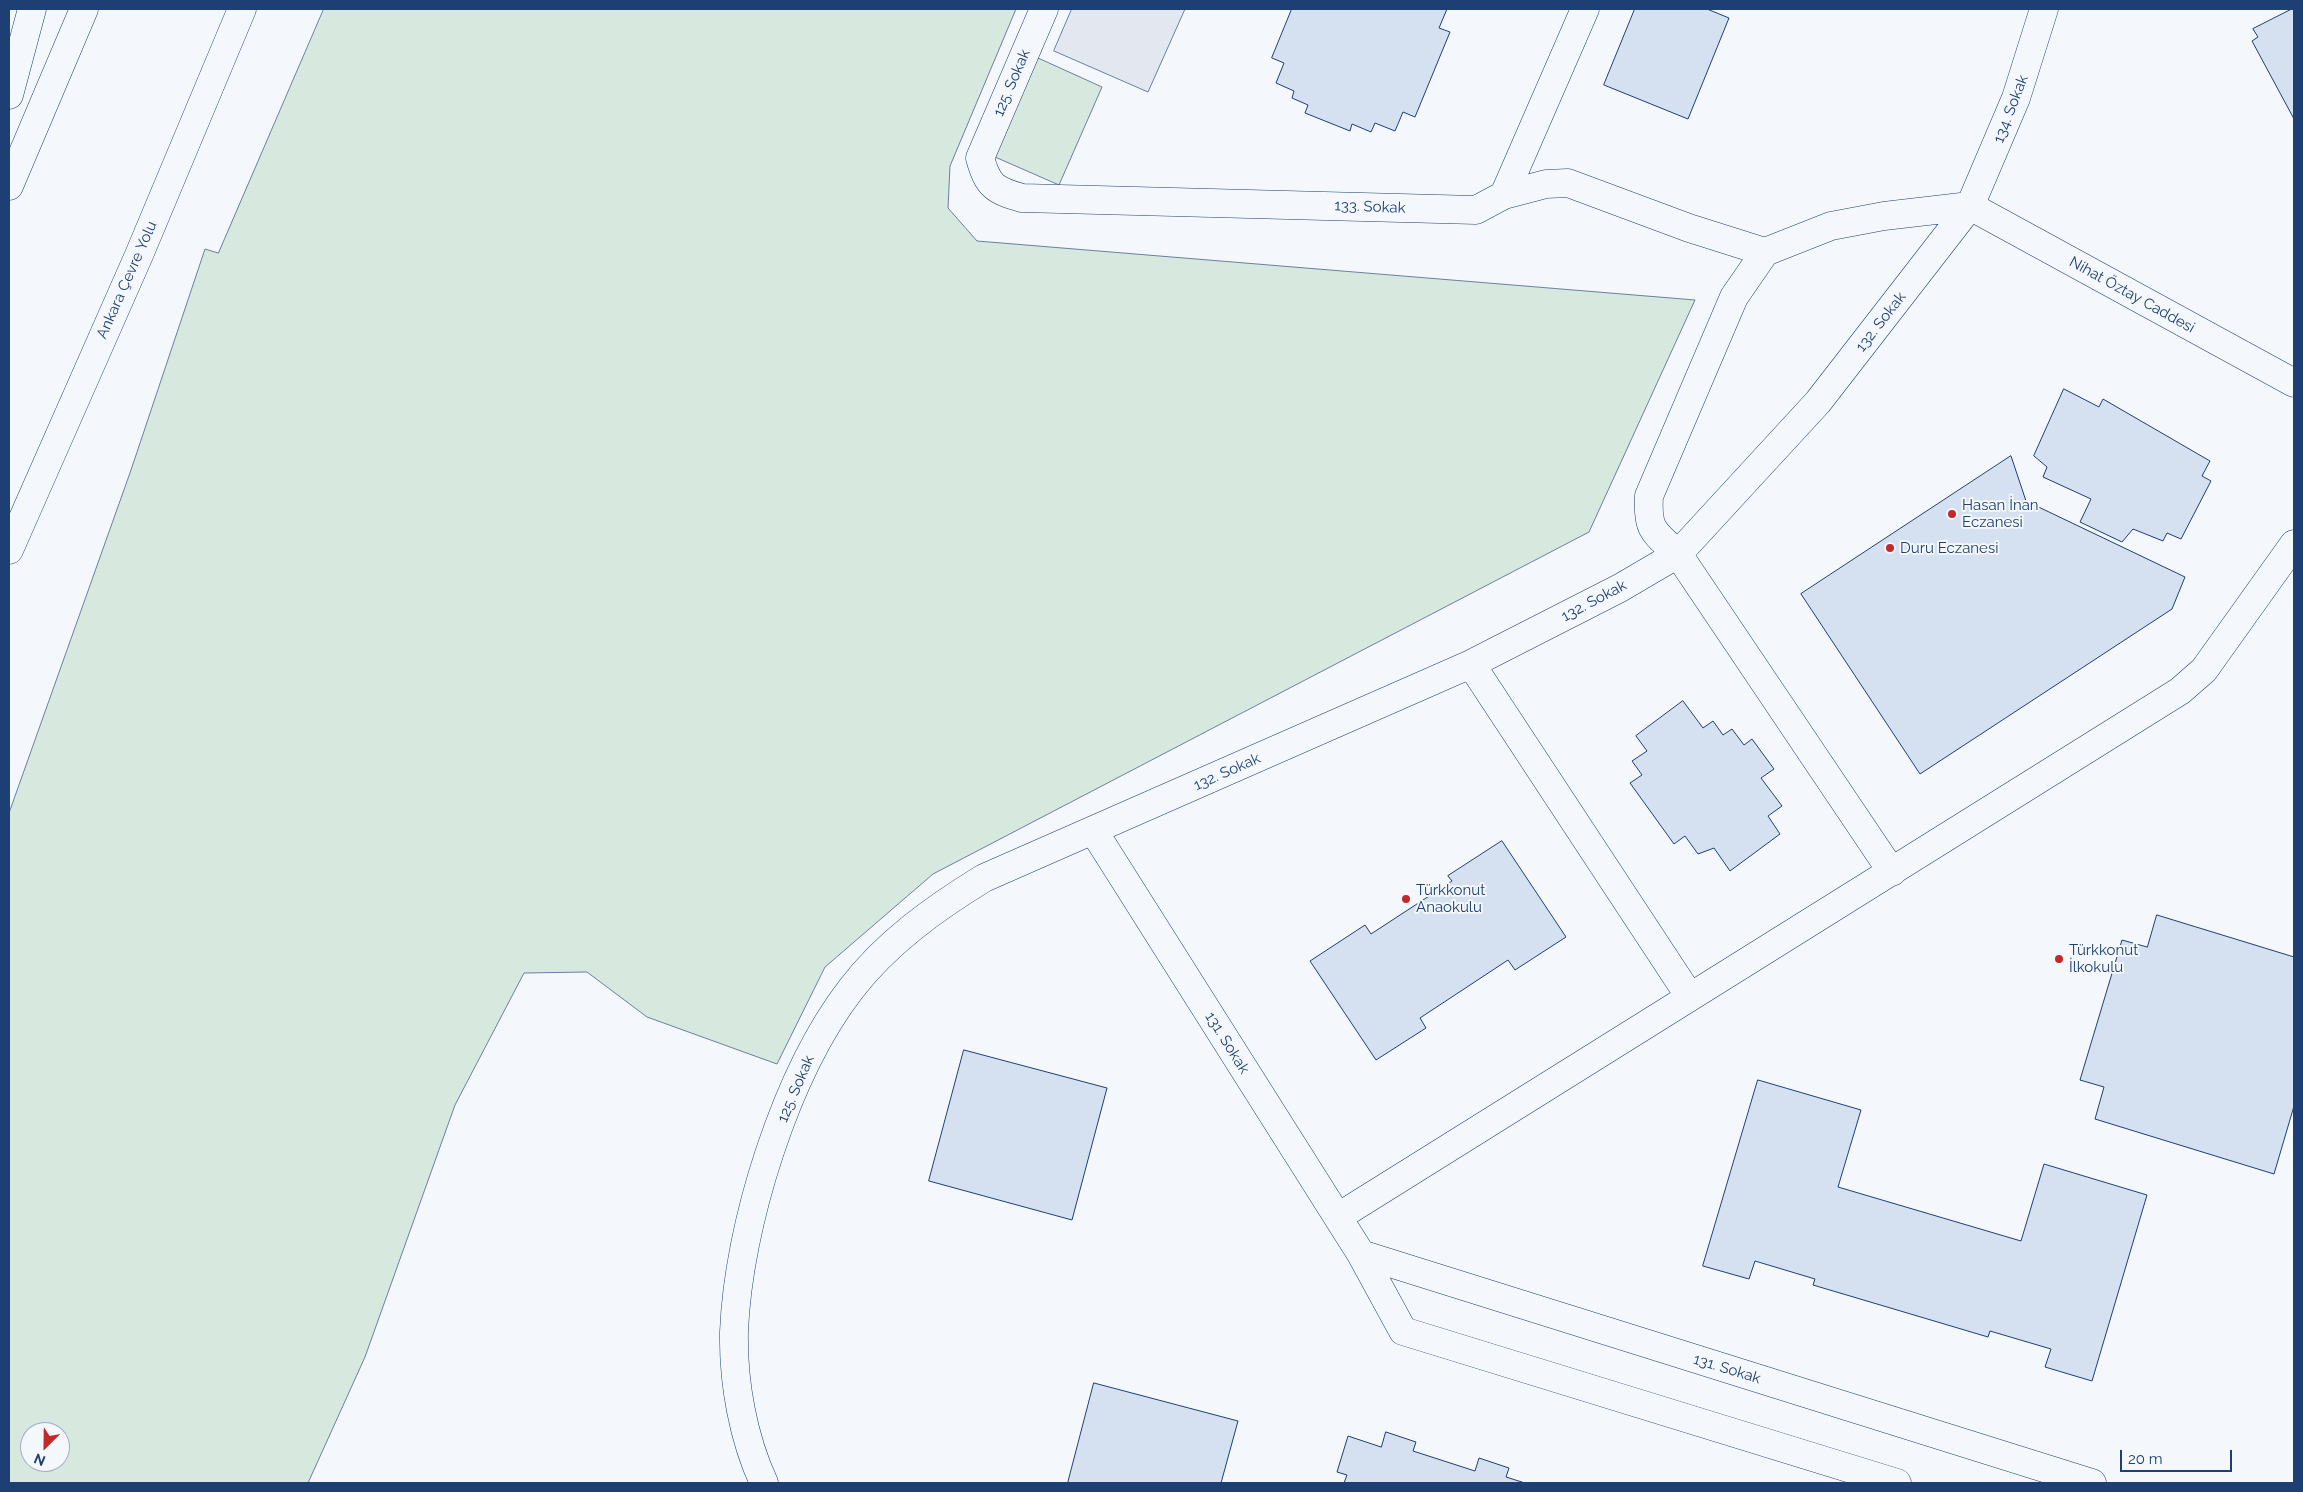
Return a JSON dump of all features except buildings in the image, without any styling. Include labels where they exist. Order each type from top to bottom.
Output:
[{"type":"main road","points":[[9,95],[32,9]]},
{"type":"main road","points":[[9,186],[84,9]]},
{"type":"main road","name":"Ankara Çevre Yolu","points":[[9,550],[135,264],[242,9]]},
{"type":"main road","name":"125. Sokak","points":[[980,158],[1044,9]]},
{"type":"main road","points":[[1504,195],[1585,9]]},
{"type":"main road","name":"134. Sokak","points":[[1970,206],[2016,98],[2044,9]]},
{"type":"main road","name":"133. Sokak","points":[[980,158],[986,178],[1000,192],[1022,198],[1476,210],[1504,195],[1546,184],[1568,184],[1689,228],[1765,252]]},
{"type":"main road","points":[[1892,872],[1678,554],[1654,532],[1648,517],[1649,496],[1734,298],[1765,252],[1831,226],[1884,216],[1970,206]]},
{"type":"main road","name":"Nihat Öztay Caddesi","points":[[1970,206],[2294,383]]},
{"type":"main road","name":"132. Sokak","points":[[1093,830],[1471,664],[1620,588],[1678,554],[1818,402],[1970,206]]},
{"type":"main road","points":[[1338,1217],[2180,691],[2204,670],[2294,544]]},
{"type":"main road","points":[[1471,664],[1690,998]]},
{"type":"main road","name":"125. Sokak","points":[[764,1483],[746,1433],[736,1383],[734,1333],[738,1288],[746,1238],[765,1169],[786,1106],[806,1062],[826,1025],[852,988],[894,943],[938,906],[984,878],[1093,830]]},
{"type":"main road","name":"131. Sokak","points":[[1093,830],[1361,1254],[1403,1331],[1897,1483]]},
{"type":"main road","name":"131. Sokak","points":[[1361,1254],[2092,1483]]},
{"type":"shaded area","points":[[324,9],[1016,9],[950,166],[948,208],[977,241],[1695,300],[1589,532],[933,874],[825,967],[777,1064],[647,1017],[587,972],[524,973],[455,1105],[365,1357],[308,1483],[9,1483],[9,813],[131,470],[205,249],[218,253]]},
{"type":"shaded area","points":[[1072,9],[1185,9],[1148,92],[1054,51]]},
{"type":"shaded area","points":[[1038,58],[1102,87],[1059,185],[995,157]]},
{"type":"place","name":"Hasan İnan Eczanesi","points":[[1952,514]]},
{"type":"place","name":"Duru Eczanesi","points":[[1890,548]]},
{"type":"place","name":"Türkkonut Anaokulu","points":[[1406,899]]},
{"type":"place","name":"Türkkonut İlkokulu","points":[[2059,959]]}]
